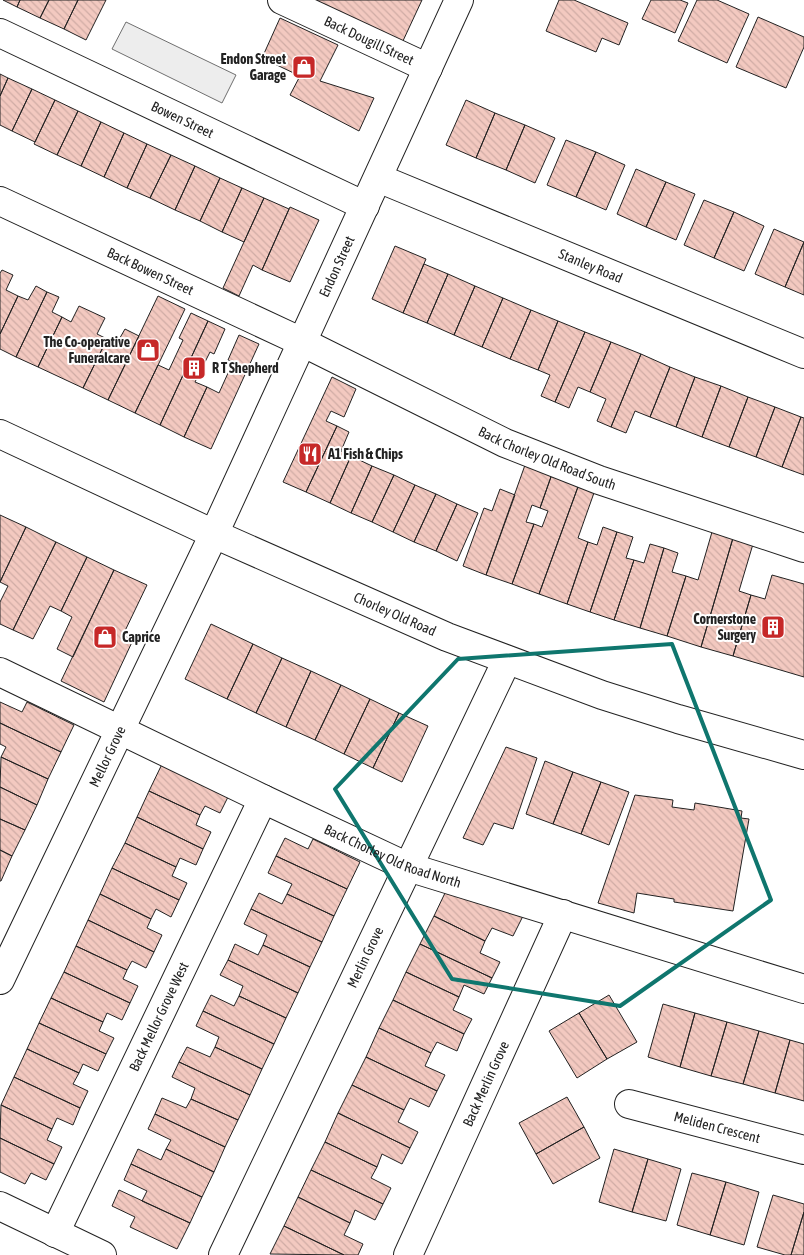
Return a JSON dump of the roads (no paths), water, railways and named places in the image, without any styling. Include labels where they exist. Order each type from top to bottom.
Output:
[{"type":"street","name":"Back Dougill Street","points":[[282,0],[428,68]]},
{"type":"street","name":"Endon Street","points":[[214,534],[459,0]]},
{"type":"street","name":"Bowen Street","points":[[0,34],[365,206]]},
{"type":"street","name":"Stanley Road","points":[[378,178],[804,354]]},
{"type":"street","name":"Back Bowen Street","points":[[0,201],[302,342]]},
{"type":"street","name":"Back Chorley Old Road South","points":[[302,342],[505,443],[599,480],[804,548]]},
{"type":"street","name":"Chorley Old Road","points":[[0,434],[214,534],[447,637],[602,695],[804,755]]},
{"type":"street","name":"Mellor Grove","points":[[0,980],[214,534]]},
{"type":"street","name":"Merlin Grove","points":[[223,1255],[507,660]]},
{"type":"street","name":"Back Chorley Old Road North","points":[[0,672],[263,800],[408,867],[804,989]]},
{"type":"street","name":"Back Mellor Grove West","points":[[55,1233],[263,800]]},
{"type":"street","name":"Back Merlin Grove","points":[[408,1255],[564,914]]},
{"type":"street","name":"Meliden Crescent","points":[[630,1104],[804,1150]]},
{"type":"street","points":[[0,1206],[102,1255]]},
{"type":"place","name":"Endon Street Garage","points":[[304,67]]},
{"type":"place","name":"The Co-operative Funeralcare","points":[[148,350]]},
{"type":"place","name":"R T Shepherd","points":[[194,368]]},
{"type":"place","name":"A1 Fish & Chips","points":[[310,454]]},
{"type":"place","name":"Cornerstone Surgery","points":[[773,627]]},
{"type":"place","name":"Caprice","points":[[105,637]]}]
